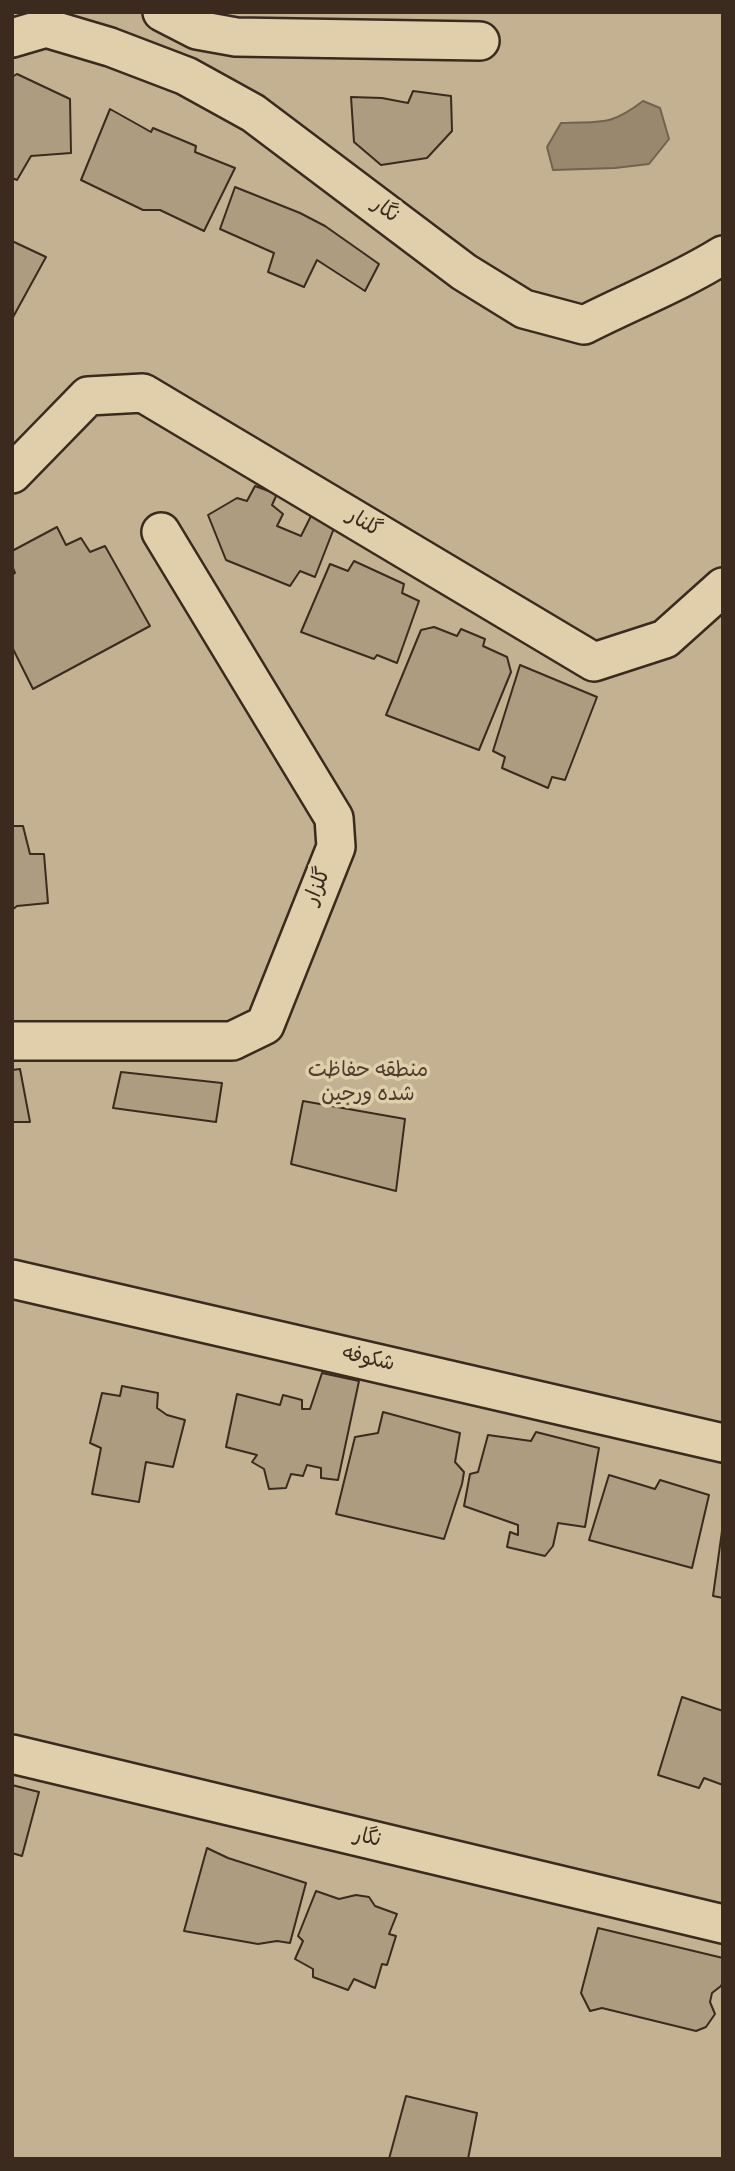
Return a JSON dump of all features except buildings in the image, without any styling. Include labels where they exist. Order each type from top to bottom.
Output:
[{"type":"street","points":[[162,12],[197,30],[236,37],[480,41]]},
{"type":"street","name":"نگار","points":[[38,23],[186,76],[253,113],[464,272],[524,309],[584,325],[701,269],[723,255]]},
{"type":"street","name":"گلنار","points":[[12,474],[88,396],[143,393],[594,662],[665,639],[723,587]]},
{"type":"street","name":"گلزار","points":[[12,1041],[232,1041],[265,1025],[336,847],[334,818],[161,532]]},
{"type":"street","name":"شکوفه","points":[[12,1279],[723,1443]]},
{"type":"street","name":"نگار","points":[[12,1754],[723,1924]]},
{"type":"green space","name":"منطقه حفاظت شده ورجین","points":[[12,12],[723,12],[723,2159],[12,2159]]},
{"type":"shaded area","points":[[643,101],[660,108],[669,139],[649,164],[553,170],[547,147],[561,123],[613,119]]}]
